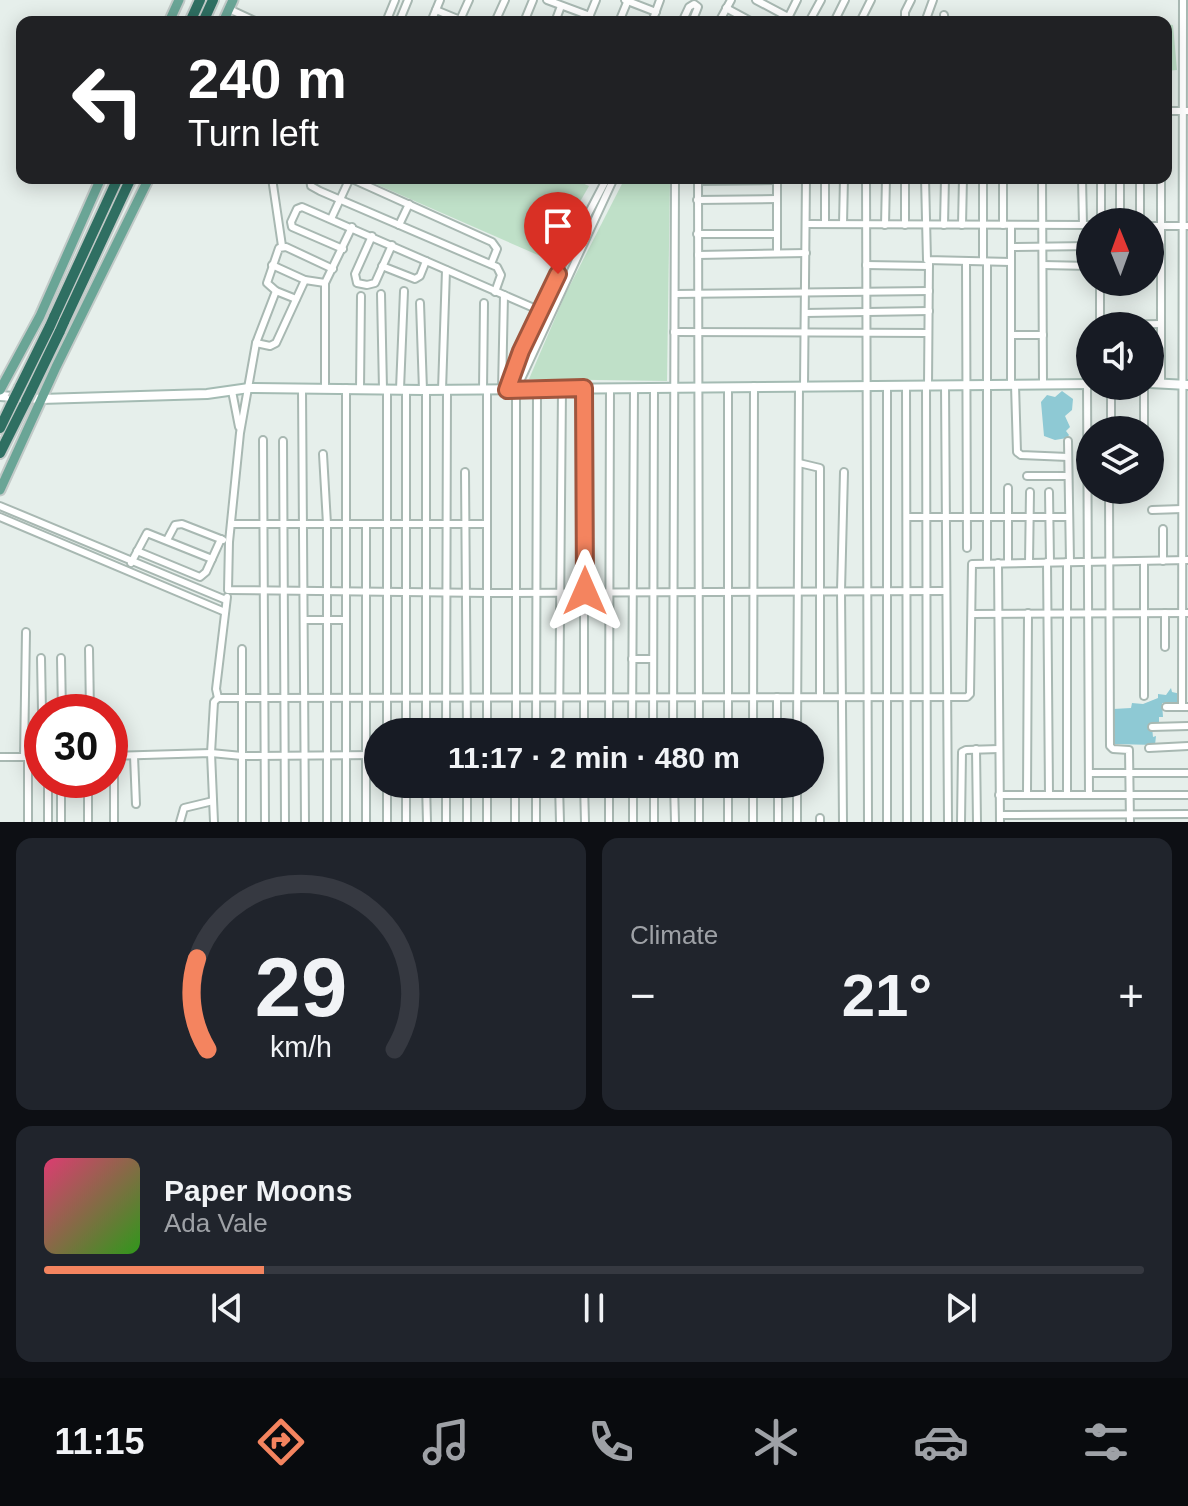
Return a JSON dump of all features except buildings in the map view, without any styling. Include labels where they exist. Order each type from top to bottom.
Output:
[{"type":"highway","points":[[57,324],[115,184]]},
{"type":"highway","points":[[0,453],[23,394],[128,184]]},
{"type":"highway","points":[[0,428],[23,394]]},
{"type":"main road","points":[[0,390],[40,316],[98,184]]},
{"type":"main road","points":[[0,490],[146,184]]},
{"type":"main road","points":[[40,316],[75,333]]},
{"type":"street","points":[[434,16],[440,0]]},
{"type":"street","points":[[547,0],[582,16]]},
{"type":"street","points":[[627,0],[656,12]]},
{"type":"street","points":[[654,16],[660,0]]},
{"type":"street","points":[[722,16],[731,0]]},
{"type":"street","points":[[756,0],[781,16]]},
{"type":"street","points":[[1166,707],[1185,707],[1186,613],[1182,509],[1186,385],[1186,111],[1183,0]]},
{"type":"street","points":[[231,4],[248,16]]},
{"type":"street","points":[[685,16],[694,4],[698,7],[694,16]]},
{"type":"street","points":[[557,16],[561,6]]},
{"type":"street","points":[[726,8],[741,16]]},
{"type":"street","points":[[436,10],[450,16]]},
{"type":"street","points":[[273,184],[282,246],[267,283],[276,291],[296,299]]},
{"type":"street","points":[[311,184],[491,264],[501,272],[495,292]]},
{"type":"street","points":[[331,219],[347,184]]},
{"type":"street","points":[[364,184],[492,242],[497,249],[491,264]]},
{"type":"street","points":[[509,390],[539,311],[605,184]]},
{"type":"street","points":[[509,390],[550,315],[605,184]]},
{"type":"street","points":[[673,718],[675,184]]},
{"type":"street","points":[[698,184],[699,718]]},
{"type":"street","points":[[777,184],[777,253]]},
{"type":"street","points":[[797,718],[806,184]]},
{"type":"street","points":[[825,184],[825,224]]},
{"type":"street","points":[[843,224],[844,184]]},
{"type":"street","points":[[866,184],[868,822]]},
{"type":"street","points":[[885,225],[886,184]]},
{"type":"street","points":[[905,184],[905,225]]},
{"type":"street","points":[[925,184],[925,256],[929,264],[927,822]]},
{"type":"street","points":[[944,225],[945,184]]},
{"type":"street","points":[[962,225],[963,184]]},
{"type":"street","points":[[983,184],[987,563]]},
{"type":"street","points":[[1004,184],[1011,247],[1011,335],[1017,452],[1021,455],[1068,457]]},
{"type":"street","points":[[1042,184],[1043,384]]},
{"type":"street","points":[[1083,184],[1085,208]]},
{"type":"street","points":[[1101,184],[1101,208]]},
{"type":"street","points":[[1120,184],[1120,208]]},
{"type":"street","points":[[1140,184],[1140,208]]},
{"type":"street","points":[[1161,184],[1161,208]]},
{"type":"street","points":[[697,200],[777,199]]},
{"type":"street","points":[[399,225],[409,204]]},
{"type":"street","points":[[343,249],[296,230],[291,225],[297,209],[302,207],[352,227],[550,315]]},
{"type":"street","points":[[806,224],[1076,225]]},
{"type":"street","points":[[1164,226],[1186,226]]},
{"type":"street","points":[[325,389],[325,283],[352,227]]},
{"type":"street","points":[[697,234],[777,234]]},
{"type":"street","points":[[372,236],[355,274],[356,281],[372,285],[392,245]]},
{"type":"street","points":[[282,246],[333,269]]},
{"type":"street","points":[[1011,247],[1076,246]]},
{"type":"street","points":[[698,255],[806,253]]},
{"type":"street","points":[[382,266],[415,279],[420,276],[426,261]]},
{"type":"street","points":[[966,262],[967,548]]},
{"type":"street","points":[[866,265],[1011,262]]},
{"type":"street","points":[[272,265],[305,280],[325,283]]},
{"type":"street","points":[[1043,265],[1076,266]]},
{"type":"street","points":[[446,270],[446,718]]},
{"type":"street","points":[[256,343],[270,346],[276,343],[305,280]]},
{"type":"street","points":[[137,551],[200,577],[225,541],[231,524],[240,433],[256,343],[276,291]]},
{"type":"street","points":[[404,291],[406,718]]},
{"type":"street","points":[[675,294],[929,291]]},
{"type":"street","points":[[381,294],[387,524],[387,718]]},
{"type":"street","points":[[504,295],[516,593],[516,718]]},
{"type":"street","points":[[360,389],[361,296]]},
{"type":"street","points":[[420,303],[424,390],[426,718]]},
{"type":"street","points":[[484,303],[487,718]]},
{"type":"street","points":[[805,313],[929,311]]},
{"type":"street","points":[[674,332],[928,333]]},
{"type":"street","points":[[1011,335],[1043,335]]},
{"type":"street","points":[[1164,383],[1186,385]]},
{"type":"street","points":[[0,396],[41,399],[207,394],[249,388],[509,390],[1076,384]]},
{"type":"street","points":[[945,385],[948,822]]},
{"type":"street","points":[[753,718],[754,386]]},
{"type":"street","points":[[887,386],[887,822]]},
{"type":"street","points":[[906,386],[907,822]]},
{"type":"street","points":[[728,387],[728,718]]},
{"type":"street","points":[[346,388],[346,822]]},
{"type":"street","points":[[559,718],[562,388]]},
{"type":"street","points":[[584,388],[584,718]]},
{"type":"street","points":[[609,718],[610,388]]},
{"type":"street","points":[[632,718],[634,388]]},
{"type":"street","points":[[653,718],[654,388]]},
{"type":"street","points":[[302,389],[305,822]]},
{"type":"street","points":[[536,718],[537,389]]},
{"type":"street","points":[[232,391],[240,433]]},
{"type":"street","points":[[1088,400],[1089,795]]},
{"type":"street","points":[[263,440],[265,822]]},
{"type":"street","points":[[283,441],[285,822]]},
{"type":"street","points":[[1067,795],[1068,441]]},
{"type":"street","points":[[323,454],[327,524],[327,822]]},
{"type":"street","points":[[799,463],[820,468],[820,696]]},
{"type":"street","points":[[465,472],[467,718]]},
{"type":"street","points":[[843,822],[841,591],[844,472]]},
{"type":"street","points":[[1027,476],[1068,476]]},
{"type":"street","points":[[1008,488],[1008,563]]},
{"type":"street","points":[[1029,563],[1030,492]]},
{"type":"street","points":[[1049,492],[1049,794]]},
{"type":"street","points":[[1109,504],[1110,746],[1129,750],[1130,818]]},
{"type":"street","points":[[0,506],[226,600]]},
{"type":"street","points":[[1152,510],[1182,509]]},
{"type":"street","points":[[0,517],[225,612]]},
{"type":"street","points":[[907,517],[1069,517]]},
{"type":"street","points":[[167,540],[178,524],[225,541]]},
{"type":"street","points":[[231,524],[486,524]]},
{"type":"street","points":[[366,524],[366,718]]},
{"type":"street","points":[[1163,529],[1163,561]]},
{"type":"street","points":[[131,563],[147,533],[212,559]]},
{"type":"street","points":[[218,698],[216,689],[228,590],[225,541]]},
{"type":"street","points":[[214,822],[211,753],[214,702],[218,698],[967,697],[970,694],[971,565],[1185,560]]},
{"type":"street","points":[[1144,562],[1144,696]]},
{"type":"street","points":[[998,563],[1000,818],[1130,818],[1188,814]]},
{"type":"street","points":[[228,590],[488,593],[946,591]]},
{"type":"street","points":[[1027,794],[1028,613]]},
{"type":"street","points":[[1165,613],[1165,647]]},
{"type":"street","points":[[972,614],[1186,613]]},
{"type":"street","points":[[304,620],[346,620]]},
{"type":"street","points":[[26,632],[26,694]]},
{"type":"street","points":[[89,649],[90,694]]},
{"type":"street","points":[[242,649],[242,822]]},
{"type":"street","points":[[41,658],[42,694]]},
{"type":"street","points":[[61,658],[62,694]]},
{"type":"street","points":[[632,659],[653,659]]},
{"type":"street","points":[[777,697],[777,718]]},
{"type":"street","points":[[1152,727],[1188,726]]},
{"type":"street","points":[[1149,748],[1188,746]]},
{"type":"street","points":[[976,749],[977,822]]},
{"type":"street","points":[[961,822],[963,751],[999,749]]},
{"type":"street","points":[[128,756],[211,753],[242,756],[364,755]]},
{"type":"street","points":[[134,756],[136,804]]},
{"type":"street","points":[[0,757],[24,757]]},
{"type":"street","points":[[1089,773],[1188,773]]},
{"type":"street","points":[[999,795],[1188,795]]},
{"type":"street","points":[[27,798],[28,822]]},
{"type":"street","points":[[48,798],[48,822]]},
{"type":"street","points":[[61,798],[61,822]]},
{"type":"street","points":[[88,798],[88,822]]},
{"type":"street","points":[[113,798],[114,822]]},
{"type":"street","points":[[366,798],[366,822]]},
{"type":"street","points":[[387,798],[387,822]]},
{"type":"street","points":[[406,798],[406,822]]},
{"type":"street","points":[[426,798],[427,822]]},
{"type":"street","points":[[446,798],[446,822]]},
{"type":"street","points":[[467,798],[467,822]]},
{"type":"street","points":[[487,798],[487,822]]},
{"type":"street","points":[[515,798],[515,822]]},
{"type":"street","points":[[536,798],[536,822]]},
{"type":"street","points":[[559,798],[560,822]]},
{"type":"street","points":[[584,798],[585,822]]},
{"type":"street","points":[[609,798],[609,822]]},
{"type":"street","points":[[633,798],[633,822]]},
{"type":"street","points":[[654,798],[654,822]]},
{"type":"street","points":[[674,798],[675,822]]},
{"type":"street","points":[[699,798],[699,822]]},
{"type":"street","points":[[728,798],[728,822]]},
{"type":"street","points":[[753,798],[753,822]]},
{"type":"street","points":[[778,798],[778,822]]},
{"type":"street","points":[[797,798],[797,822]]},
{"type":"street","points":[[180,822],[184,808],[213,801]]},
{"type":"green space","points":[[1172,25],[1173,25],[1177,70],[1172,70]]},
{"type":"green space","points":[[376,184],[589,186],[547,259]]},
{"type":"green space","points":[[622,184],[670,184],[667,381],[529,379],[565,295]]},
{"type":"water","points":[[1062,391],[1073,399],[1072,410],[1065,416],[1070,427],[1066,431],[1069,435],[1055,440],[1044,436],[1041,402],[1047,395],[1055,397]]},
{"type":"water","points":[[1171,688],[1172,692],[1181,694],[1180,704],[1162,703],[1163,717],[1159,717],[1159,725],[1152,727],[1153,737],[1156,736],[1155,745],[1114,744],[1113,709],[1131,708],[1132,703],[1143,704],[1158,698],[1158,694],[1166,695]]},
{"type":"route","points":[[558,274],[521,351],[507,390],[584,388],[585,591]]}]
